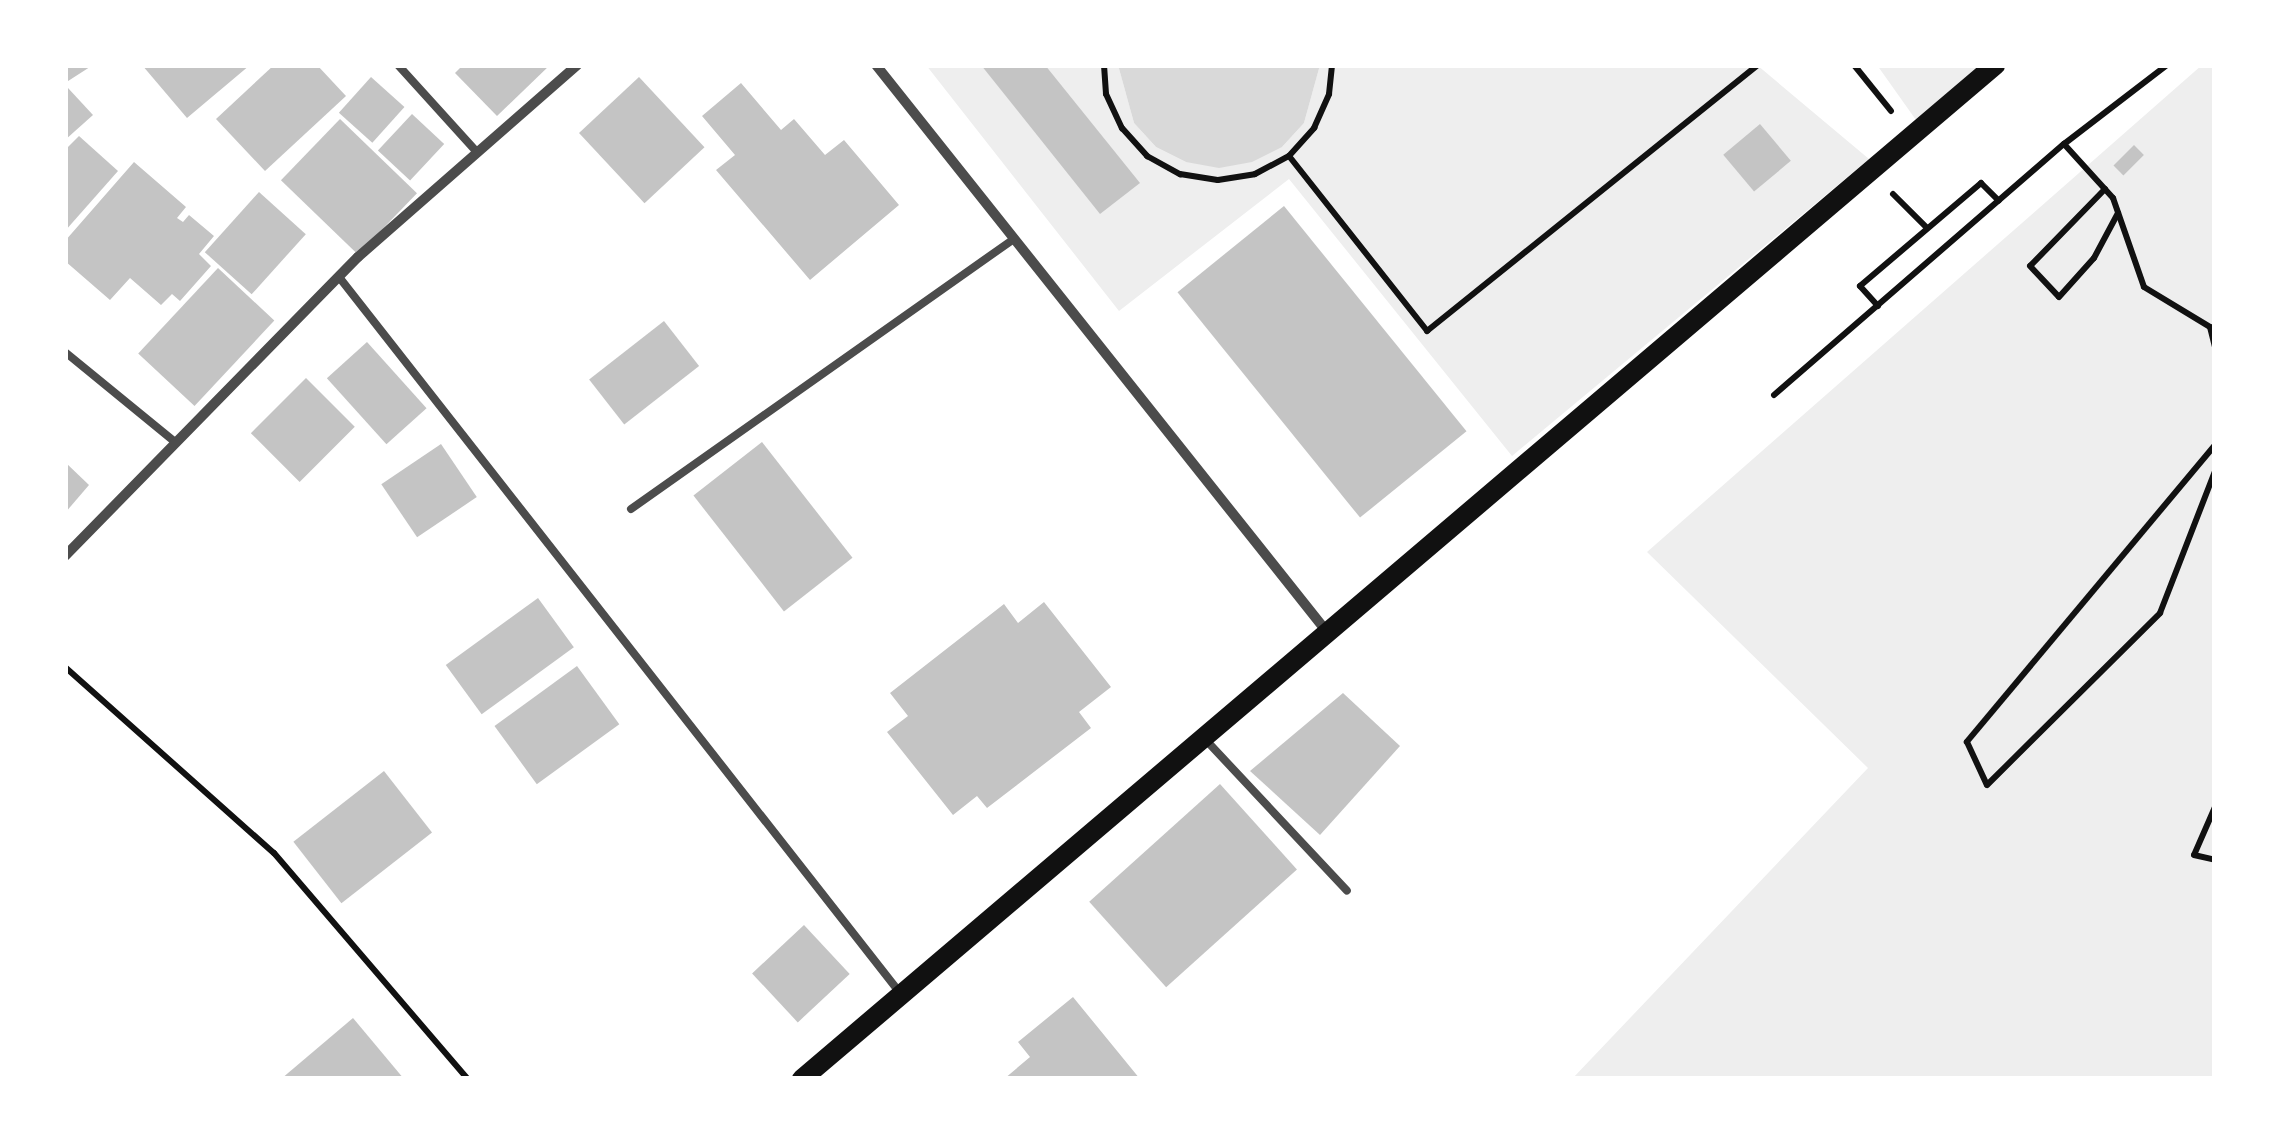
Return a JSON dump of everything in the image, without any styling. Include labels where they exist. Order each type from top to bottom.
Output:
[{"type":"main road","points":[[802,1079],[1995,65]]},
{"type":"street","points":[[65,556],[339,277],[474,150],[577,65]]},
{"type":"street","points":[[876,65],[1328,633]]},
{"type":"lane","points":[[398,65],[474,150]]},
{"type":"lane","points":[[631,509],[1014,239]]},
{"type":"lane","points":[[339,277],[900,993]]},
{"type":"lane","points":[[65,352],[176,442]]},
{"type":"lane","points":[[1204,738],[1347,891]]},
{"type":"path","points":[[1104,65],[1106,94],[1122,128],[1147,156],[1180,174],[1218,180],[1255,174],[1288,156],[1314,128],[1329,94],[1332,65]]},
{"type":"path","points":[[1288,156],[1427,332],[1758,65]]},
{"type":"path","points":[[1854,65],[1910,136]]},
{"type":"path","points":[[1774,395],[2064,144],[2167,65]]},
{"type":"path","points":[[2064,144],[2106,189],[2144,286],[2210,327],[2215,347]]},
{"type":"path","points":[[1878,306],[1860,286],[1981,184],[1998,200]]},
{"type":"path","points":[[2106,189],[2030,266],[2060,297],[2094,258],[2118,212]]},
{"type":"path","points":[[1910,211],[1927,228]]},
{"type":"path","points":[[2215,446],[1967,742],[1986,785],[2160,612],[2215,472]]},
{"type":"path","points":[[65,668],[274,852],[468,1079]]},
{"type":"path","points":[[2215,807],[2194,855],[2215,860]]},
{"type":"shaded area","points":[[926,65],[1118,65],[1134,123],[1156,147],[1186,162],[1282,147],[1304,123],[1320,65],[1757,65],[1869,159],[1512,456],[1289,179],[1119,311]]},
{"type":"shaded area","points":[[1118,65],[1320,65],[1304,123],[1282,147],[1252,162],[1219,168],[1186,162],[1156,147],[1134,123]]},
{"type":"shaded area","points":[[1877,65],[1980,65],[1916,120]]},
{"type":"shaded area","points":[[2202,65],[2215,65],[2215,1079],[1572,1079],[1868,768],[1647,552]]},
{"type":"building","points":[[65,65],[93,65],[65,83]]},
{"type":"building","points":[[142,65],[250,65],[187,118]]},
{"type":"building","points":[[274,65],[317,65],[346,96],[265,171],[216,119]]},
{"type":"building","points":[[463,65],[550,65],[497,116],[455,73]]},
{"type":"building","points":[[981,65],[1045,65],[1140,183],[1100,214]]},
{"type":"building","points":[[371,77],[404,107],[372,143],[339,113]]},
{"type":"building","points":[[639,77],[704,147],[645,203],[579,133]]},
{"type":"building","points":[[741,83],[781,130],[794,119],[825,155],[844,140],[899,205],[810,280],[716,170],[735,155],[702,116]]},
{"type":"building","points":[[68,88],[93,115],[65,140],[65,90]]},
{"type":"building","points":[[412,114],[444,144],[410,181],[378,151]]},
{"type":"building","points":[[340,119],[417,193],[358,254],[281,180]]},
{"type":"building","points":[[1760,124],[1791,161],[1754,192],[1723,155]]},
{"type":"building","points":[[79,136],[118,171],[65,231],[65,150]]},
{"type":"building","points":[[2134,145],[2144,155],[2123,175],[2113,166]]},
{"type":"building","points":[[134,162],[186,207],[177,218],[183,222],[189,215],[214,236],[199,254],[211,266],[180,301],[172,294],[161,305],[130,278],[110,300],[65,261],[65,241]]},
{"type":"building","points":[[259,192],[306,234],[252,294],[205,252]]},
{"type":"building","points":[[1284,206],[1467,431],[1360,518],[1178,292]]},
{"type":"building","points":[[218,268],[274,321],[195,406],[138,354]]},
{"type":"building","points":[[664,321],[699,366],[624,424],[589,379]]},
{"type":"building","points":[[367,342],[427,408],[386,444],[327,378]]},
{"type":"building","points":[[306,378],[355,427],[300,482],[251,433]]},
{"type":"building","points":[[762,442],[853,558],[784,611],[693,496]]},
{"type":"building","points":[[441,444],[477,497],[417,537],[381,484]]},
{"type":"building","points":[[65,462],[89,485],[65,513]]},
{"type":"building","points":[[538,598],[574,647],[482,714],[446,665]]},
{"type":"building","points":[[1044,602],[1111,687],[1079,712],[1091,728],[987,808],[977,796],[953,815],[887,732],[908,716],[890,693],[1004,604],[1018,623]]},
{"type":"building","points":[[577,666],[619,724],[537,784],[494,726]]},
{"type":"building","points":[[1343,693],[1400,746],[1320,835],[1250,771]]},
{"type":"building","points":[[384,771],[432,832],[341,903],[293,842]]},
{"type":"building","points":[[1220,784],[1297,869],[1166,987],[1089,902]]},
{"type":"building","points":[[804,925],[850,974],[798,1022],[752,973]]},
{"type":"building","points":[[1073,997],[1140,1079],[1004,1079],[1030,1057],[1018,1042]]},
{"type":"building","points":[[353,1018],[404,1079],[281,1079]]}]
